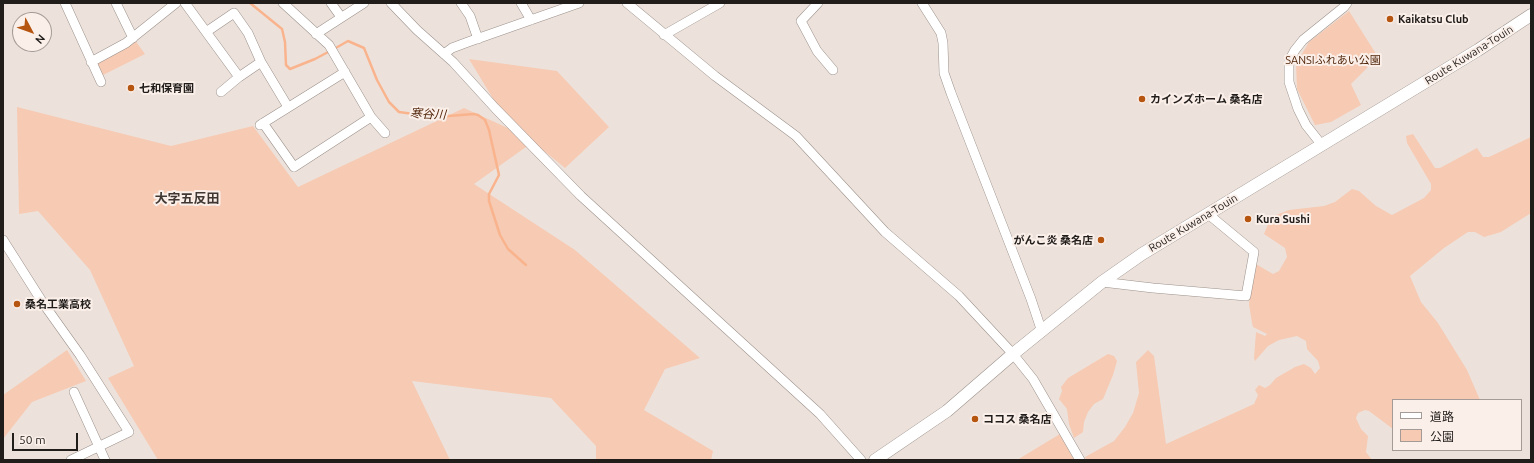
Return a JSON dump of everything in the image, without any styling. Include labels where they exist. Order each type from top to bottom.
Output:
[{"type":"main road","name":"Route Kuwana-Touin","points":[[875,460],[947,411],[1013,354],[1102,282],[1142,254],[1478,50],[1531,15]]},
{"type":"street","points":[[65,3],[101,82]]},
{"type":"street","points":[[116,3],[133,38]]},
{"type":"street","points":[[91,62],[133,38],[176,3]]},
{"type":"street","points":[[185,3],[239,77]]},
{"type":"street","points":[[282,3],[332,49],[371,117],[385,133]]},
{"type":"street","points":[[331,3],[341,17]]},
{"type":"street","points":[[316,34],[364,3]]},
{"type":"street","points":[[391,3],[417,30],[453,62],[495,108],[581,196],[820,414],[861,460]]},
{"type":"street","points":[[461,3],[470,16],[478,38]]},
{"type":"street","points":[[521,3],[531,20]]},
{"type":"street","points":[[444,54],[452,48],[478,38],[579,3]]},
{"type":"street","points":[[627,3],[715,76],[796,136],[885,232],[959,296],[1013,354],[1033,380],[1080,460]]},
{"type":"street","points":[[664,34],[720,3]]},
{"type":"street","points":[[818,3],[801,21],[817,51],[834,70]]},
{"type":"street","points":[[922,3],[941,33],[944,73],[950,93],[1032,299],[1042,332]]},
{"type":"street","points":[[1321,144],[1306,125],[1298,109],[1289,82],[1289,61],[1303,40],[1347,3]]},
{"type":"street","points":[[206,32],[234,13],[248,33],[261,62],[288,108]]},
{"type":"street","points":[[221,92],[261,62]]},
{"type":"street","points":[[345,72],[261,124],[294,167],[371,117]]},
{"type":"street","points":[[1102,282],[1246,296],[1254,252],[1208,214]]},
{"type":"street","points":[[3,240],[43,303],[80,355],[129,432],[71,460]]},
{"type":"street","points":[[74,392],[105,460]]},
{"type":"green space","name":"SANSIふれあい公園","points":[[1349,11],[1378,57],[1351,84],[1361,105],[1331,122],[1315,125],[1297,89],[1296,64],[1309,42]]},
{"type":"green space","points":[[134,39],[145,54],[101,76],[93,62]]},
{"type":"green space","points":[[469,59],[557,71],[609,127],[565,168],[533,142],[474,184],[575,250],[700,358],[665,369],[644,410],[713,451],[711,460],[596,460],[596,446],[551,398],[412,381],[450,460],[158,460],[108,378],[134,366],[90,270],[38,211],[19,214],[17,107],[171,146],[253,126],[298,187],[464,108],[512,130]]},
{"type":"green space","points":[[1413,134],[1435,168],[1440,168],[1477,148],[1483,157],[1489,157],[1531,137],[1531,213],[1501,232],[1484,237],[1475,232],[1468,232],[1444,248],[1410,276],[1421,302],[1438,323],[1467,370],[1480,399],[1392,399],[1392,428],[1369,411],[1365,410],[1358,413],[1356,418],[1361,429],[1368,436],[1366,452],[1372,460],[1086,460],[1085,457],[1114,441],[1125,427],[1133,413],[1139,393],[1136,362],[1148,350],[1154,356],[1166,444],[1254,404],[1258,395],[1255,390],[1259,385],[1265,388],[1276,378],[1295,367],[1304,364],[1311,368],[1315,374],[1320,368],[1318,361],[1307,349],[1306,341],[1297,336],[1279,340],[1268,346],[1255,361],[1256,332],[1265,336],[1267,334],[1253,327],[1252,323],[1249,304],[1254,263],[1273,274],[1279,271],[1287,257],[1285,248],[1264,234],[1271,217],[1289,210],[1324,206],[1335,202],[1352,189],[1359,191],[1376,206],[1392,215],[1424,198],[1431,190],[1431,184],[1407,143],[1406,136]]},
{"type":"green space","points":[[67,350],[86,381],[32,402],[3,439],[3,395]]},
{"type":"green space","points":[[1108,354],[1114,356],[1117,361],[1113,375],[1103,399],[1094,404],[1088,412],[1084,422],[1083,432],[1074,438],[1069,424],[1067,409],[1059,399],[1062,391],[1061,387],[1068,378]]},
{"type":"green space","points":[[1060,434],[1074,460],[1017,460]]},
{"type":"waterway","name":"寒谷川","points":[[250,3],[282,29],[285,42],[286,65],[290,69],[330,51]]},
{"type":"waterway","name":"寒谷川","points":[[334,49],[348,41],[364,48],[377,80],[389,102],[399,112],[436,117],[474,114],[485,120],[489,130],[499,175],[489,194],[489,201],[500,235],[508,249],[526,265]]},
{"type":"place","name":"Kaikatsu Club","points":[[1390,19]]},
{"type":"place","name":"七和保育園","points":[[131,88]]},
{"type":"place","name":"カインズホーム 桑名店","points":[[1142,99]]},
{"type":"place","name":"Kura Sushi","points":[[1248,219]]},
{"type":"place","name":"がんこ炎 桑名店","points":[[1101,240]]},
{"type":"place","name":"桑名工業高校","points":[[17,304]]},
{"type":"place","name":"ココス 桑名店","points":[[975,419]]},
{"type":"district","name":"大字五反田","points":[[187,199]]}]
